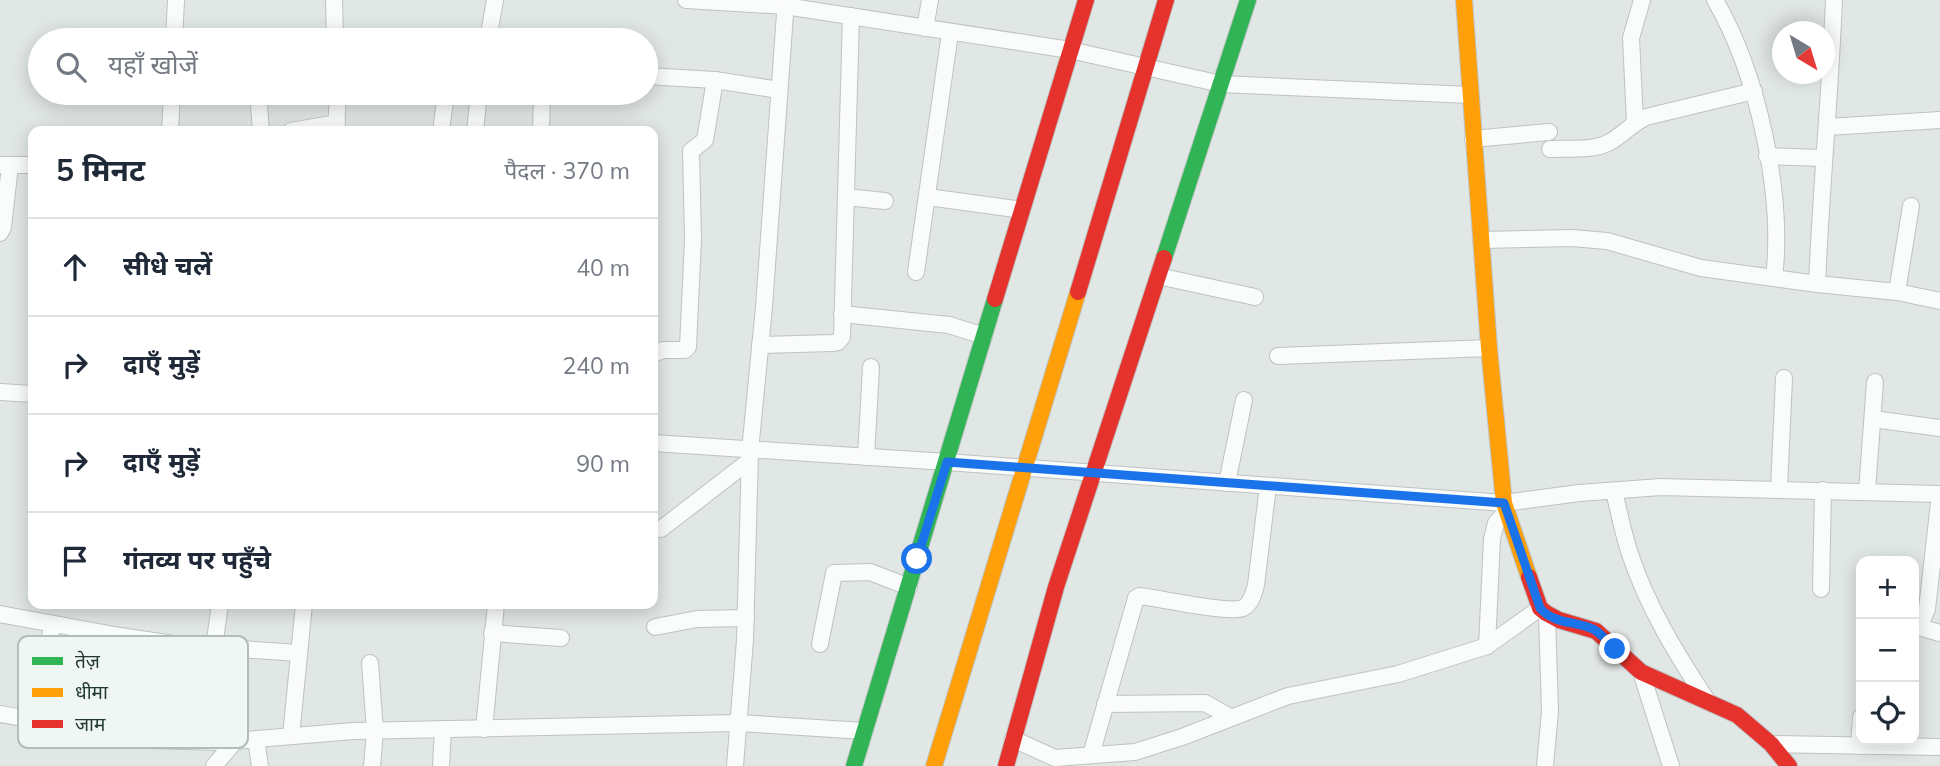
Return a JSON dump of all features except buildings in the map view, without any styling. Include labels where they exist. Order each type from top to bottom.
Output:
[{"type":"street","points":[[175,28],[176,0]]},
{"type":"street","points":[[334,0],[335,28]]},
{"type":"street","points":[[490,28],[495,0]]},
{"type":"street","points":[[686,0],[785,3],[950,33],[1070,50],[1221,84],[1470,95]]},
{"type":"street","points":[[925,28],[930,0]]},
{"type":"street","points":[[854,766],[1086,0]]},
{"type":"street","points":[[934,766],[1166,0]]},
{"type":"street","points":[[1006,766],[1056,587],[1248,0]]},
{"type":"street","points":[[1464,0],[1489,348],[1505,508],[1543,612],[1550,711],[1545,766]]},
{"type":"street","points":[[1635,122],[1631,38],[1642,0]]},
{"type":"street","points":[[1715,0],[1737,42],[1754,91],[1767,156],[1776,228],[1773,278]]},
{"type":"street","points":[[1817,284],[1834,0]]},
{"type":"street","points":[[735,766],[746,618],[749,456],[760,345],[785,3]]},
{"type":"street","points":[[760,345],[838,342],[842,337],[851,16]]},
{"type":"street","points":[[916,272],[950,33]]},
{"type":"street","points":[[658,77],[715,80],[779,89]]},
{"type":"street","points":[[658,352],[688,347],[693,239],[691,151],[705,140],[715,80]]},
{"type":"street","points":[[1550,149],[1600,146],[1635,122],[1754,91]]},
{"type":"street","points":[[170,126],[171,105]]},
{"type":"street","points":[[259,105],[261,126]]},
{"type":"street","points":[[337,126],[338,105]]},
{"type":"street","points":[[442,126],[444,105]]},
{"type":"street","points":[[476,126],[478,105]]},
{"type":"street","points":[[541,126],[542,105]]},
{"type":"street","points":[[1828,127],[1940,120]]},
{"type":"street","points":[[1473,139],[1549,132]]},
{"type":"street","points":[[1767,156],[1823,158]]},
{"type":"street","points":[[0,233],[3,226],[5,166],[28,165]]},
{"type":"street","points":[[846,197],[885,201]]},
{"type":"street","points":[[928,197],[1021,210]]},
{"type":"street","points":[[1897,292],[1911,206]]},
{"type":"street","points":[[1481,240],[1600,240],[1701,268],[1897,292],[1940,301]]},
{"type":"street","points":[[1158,276],[1255,297]]},
{"type":"street","points":[[842,314],[949,325],[984,336]]},
{"type":"street","points":[[1278,356],[1489,348]]},
{"type":"street","points":[[866,457],[870,367]]},
{"type":"street","points":[[1779,489],[1784,378]]},
{"type":"street","points":[[1867,491],[1875,382]]},
{"type":"street","points":[[0,392],[28,394]]},
{"type":"street","points":[[1227,483],[1244,400]]},
{"type":"street","points":[[1873,419],[1940,428]]},
{"type":"street","points":[[658,444],[749,456],[866,457],[947,462],[1268,486],[1505,508],[1614,491],[1661,487],[1940,494],[1936,589],[1919,623]]},
{"type":"street","points":[[661,529],[749,456]]},
{"type":"street","points":[[1091,755],[1138,597],[1227,610],[1243,608],[1253,596],[1268,486]]},
{"type":"street","points":[[1821,589],[1823,490]]},
{"type":"street","points":[[1614,491],[1628,551],[1637,575],[1666,636],[1708,702]]},
{"type":"street","points":[[1487,646],[1492,538],[1496,523],[1505,508]]},
{"type":"street","points":[[820,644],[834,573],[870,572],[909,587]]},
{"type":"street","points":[[216,636],[219,609]]},
{"type":"street","points":[[291,736],[303,609]]},
{"type":"street","points":[[484,729],[495,609]]},
{"type":"street","points":[[1013,739],[1058,762],[1091,755],[1135,752],[1288,696],[1398,674],[1487,646],[1543,612]]},
{"type":"street","points":[[1543,612],[1593,629],[1605,637],[1628,663],[1641,673],[1737,715],[1771,744],[1788,766]]},
{"type":"street","points":[[0,614],[121,636]]},
{"type":"street","points":[[655,627],[697,619],[746,618]]},
{"type":"street","points":[[50,636],[52,624]]},
{"type":"street","points":[[1919,627],[1940,633]]},
{"type":"street","points":[[492,633],[561,638]]},
{"type":"street","points":[[248,649],[299,653]]},
{"type":"street","points":[[370,663],[375,731],[372,766]]},
{"type":"street","points":[[1641,673],[1671,766]]},
{"type":"street","points":[[1105,704],[1205,703],[1230,717]]},
{"type":"street","points":[[0,715],[18,717]]},
{"type":"street","points":[[248,740],[375,731],[739,723],[864,731]]},
{"type":"street","points":[[441,766],[443,729]]},
{"type":"street","points":[[256,739],[260,766]]},
{"type":"street","points":[[1771,744],[1940,747]]},
{"type":"street","points":[[214,766],[229,748]]},
{"type":"traffic: fast","points":[[1164,258],[1248,0]]},
{"type":"traffic: fast","points":[[854,766],[995,299]]},
{"type":"traffic: slow","points":[[1464,0],[1489,348],[1504,503],[1529,577]]},
{"type":"traffic: slow","points":[[934,766],[1078,292]]},
{"type":"traffic: jam","points":[[995,299],[1086,0]]},
{"type":"traffic: jam","points":[[1078,292],[1166,0]]},
{"type":"traffic: jam","points":[[1006,766],[1056,587],[1164,258]]},
{"type":"traffic: jam","points":[[1529,577],[1540,608],[1546,613],[1559,620],[1596,631],[1641,672],[1737,715],[1771,744],[1789,766]]},
{"type":"route","points":[[917,559],[947,462],[1504,503],[1540,608],[1547,616],[1593,629],[1605,637],[1615,649]]}]
